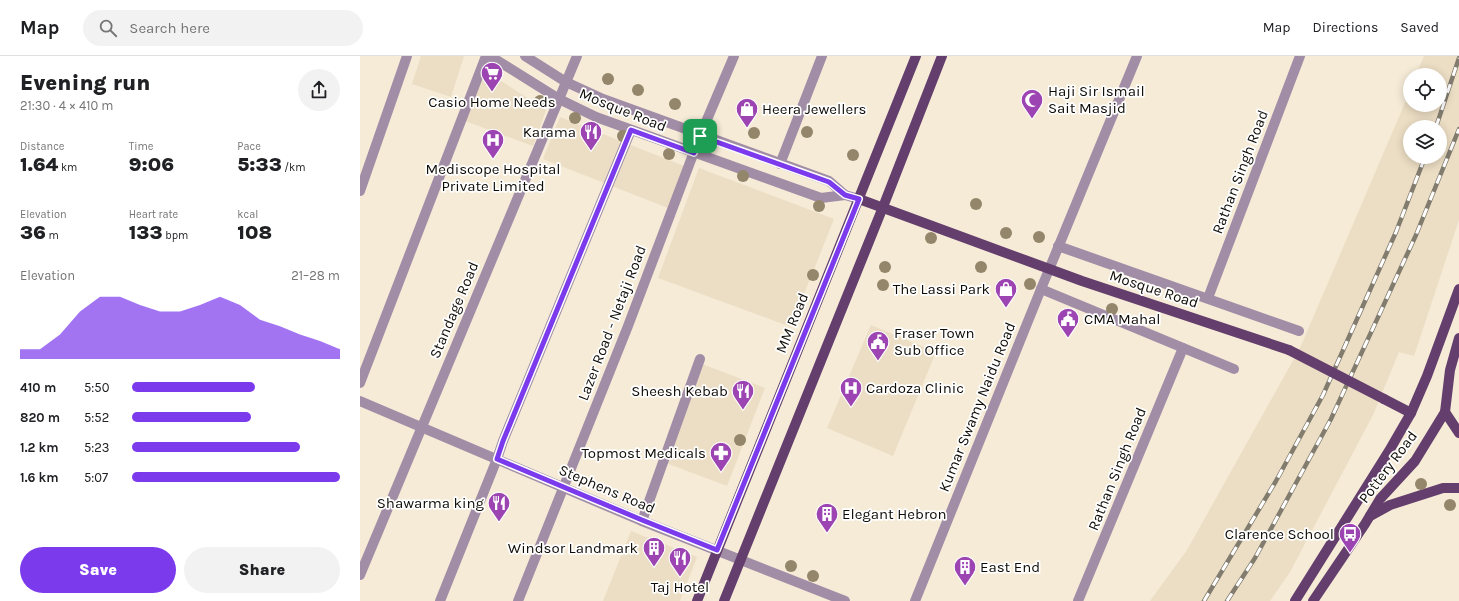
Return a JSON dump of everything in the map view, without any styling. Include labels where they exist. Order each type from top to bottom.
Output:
[{"type":"main road","name":"MM Road","points":[[697,601],[916,56]]},
{"type":"main road","points":[[724,601],[883,207],[942,56]]},
{"type":"main road","name":"Mosque Road","points":[[859,199],[1049,269],[1289,350],[1411,413]]},
{"type":"main road","name":"Pottery Road","points":[[1296,599],[1411,413],[1427,376],[1459,289]]},
{"type":"main road","name":"Pottery Road","points":[[1313,601],[1380,499],[1415,461],[1445,412],[1450,370],[1459,338]]},
{"type":"main road","points":[[1445,412],[1459,433]]},
{"type":"main road","points":[[1370,516],[1390,505],[1443,488],[1459,488]]},
{"type":"street","points":[[360,191],[407,56]]},
{"type":"street","points":[[360,383],[486,56]]},
{"type":"street","name":"Mosque Road","points":[[490,56],[559,99],[596,117],[821,198],[845,195],[859,199]]},
{"type":"street","name":"Mosque Road","points":[[525,56],[566,82],[603,100],[829,182],[845,195]]},
{"type":"street","name":"Standage Road","points":[[360,575],[577,56]]},
{"type":"street","name":"Lazer Road - Netaji Road","points":[[518,601],[628,326],[700,136],[734,56]]},
{"type":"street","points":[[780,164],[822,56]]},
{"type":"street","name":"Kumar Swamy Naidu Road","points":[[915,601],[1058,246],[1137,56]]},
{"type":"street","name":"Rathan Singh Road","points":[[1208,298],[1300,56]]},
{"type":"street","points":[[440,601],[506,433],[631,130]]},
{"type":"street","points":[[1058,246],[1299,331]]},
{"type":"street","points":[[1041,289],[1234,369]]},
{"type":"street","name":"Rathan Singh Road","points":[[1078,601],[1182,348]]},
{"type":"street","points":[[642,520],[700,359]]},
{"type":"street","name":"Stephens Road","points":[[361,404],[421,427],[642,520],[845,601]]},
{"type":"shaded area","points":[[421,56],[464,56],[451,97],[412,84]]},
{"type":"shaded area","points":[[1424,56],[1459,56],[1459,220],[1414,356],[1399,352],[1373,415],[1290,572],[1270,601],[1150,601],[1187,550],[1300,348],[1403,107],[1403,112],[1447,112],[1447,68],[1419,68]]},
{"type":"shaded area","points":[[484,70],[546,110],[533,146],[465,121]]},
{"type":"shaded area","points":[[560,117],[684,166],[668,208],[543,159]]},
{"type":"shaded area","points":[[699,168],[834,219],[791,327],[658,278]]},
{"type":"shaded area","points":[[871,325],[936,352],[893,456],[827,428]]},
{"type":"shaded area","points":[[702,364],[765,388],[727,486],[666,463]]},
{"type":"shaded area","points":[[631,531],[697,557],[680,601],[603,601]]},
{"type":"railway","points":[[1438,120],[1459,58]]},
{"type":"railway","points":[[1227,601],[1255,558],[1331,419],[1416,235],[1459,129]]},
{"type":"railway","points":[[1204,601],[1276,481],[1323,395],[1396,232],[1422,164]]},
{"type":"place","name":"Casio Home Needs","points":[[492,92]]},
{"type":"place","name":"Haji Sir Ismail Sait Masjid","points":[[1032,120]]},
{"type":"place","name":"Heera Jewellers","points":[[747,128]]},
{"type":"place","name":"Karama","points":[[591,152]]},
{"type":"place","name":"Mediscope Hospital Private Limited","points":[[493,160]]},
{"type":"place","name":"The Lassi Park","points":[[1006,308]]},
{"type":"place","name":"CMA Mahal","points":[[1068,338]]},
{"type":"place","name":"Fraser Town Sub Office","points":[[878,362]]},
{"type":"place","name":"Cardoza Clinic","points":[[851,408]]},
{"type":"place","name":"Sheesh Kebab","points":[[743,410]]},
{"type":"place","name":"Topmost Medicals","points":[[721,472]]},
{"type":"place","name":"Shawarma king","points":[[499,522]]},
{"type":"place","name":"Elegant Hebron","points":[[827,534]]},
{"type":"place","name":"Clarence School","points":[[1350,554]]},
{"type":"place","name":"Windsor Landmark","points":[[654,568]]},
{"type":"place","name":"Taj Hotel","points":[[680,578]]},
{"type":"place","name":"East End","points":[[965,586]]},
{"type":"route","points":[[631,130],[694,153],[700,136],[829,182],[845,195],[859,199],[758,445],[717,550],[497,459],[503,441],[631,130]]}]
